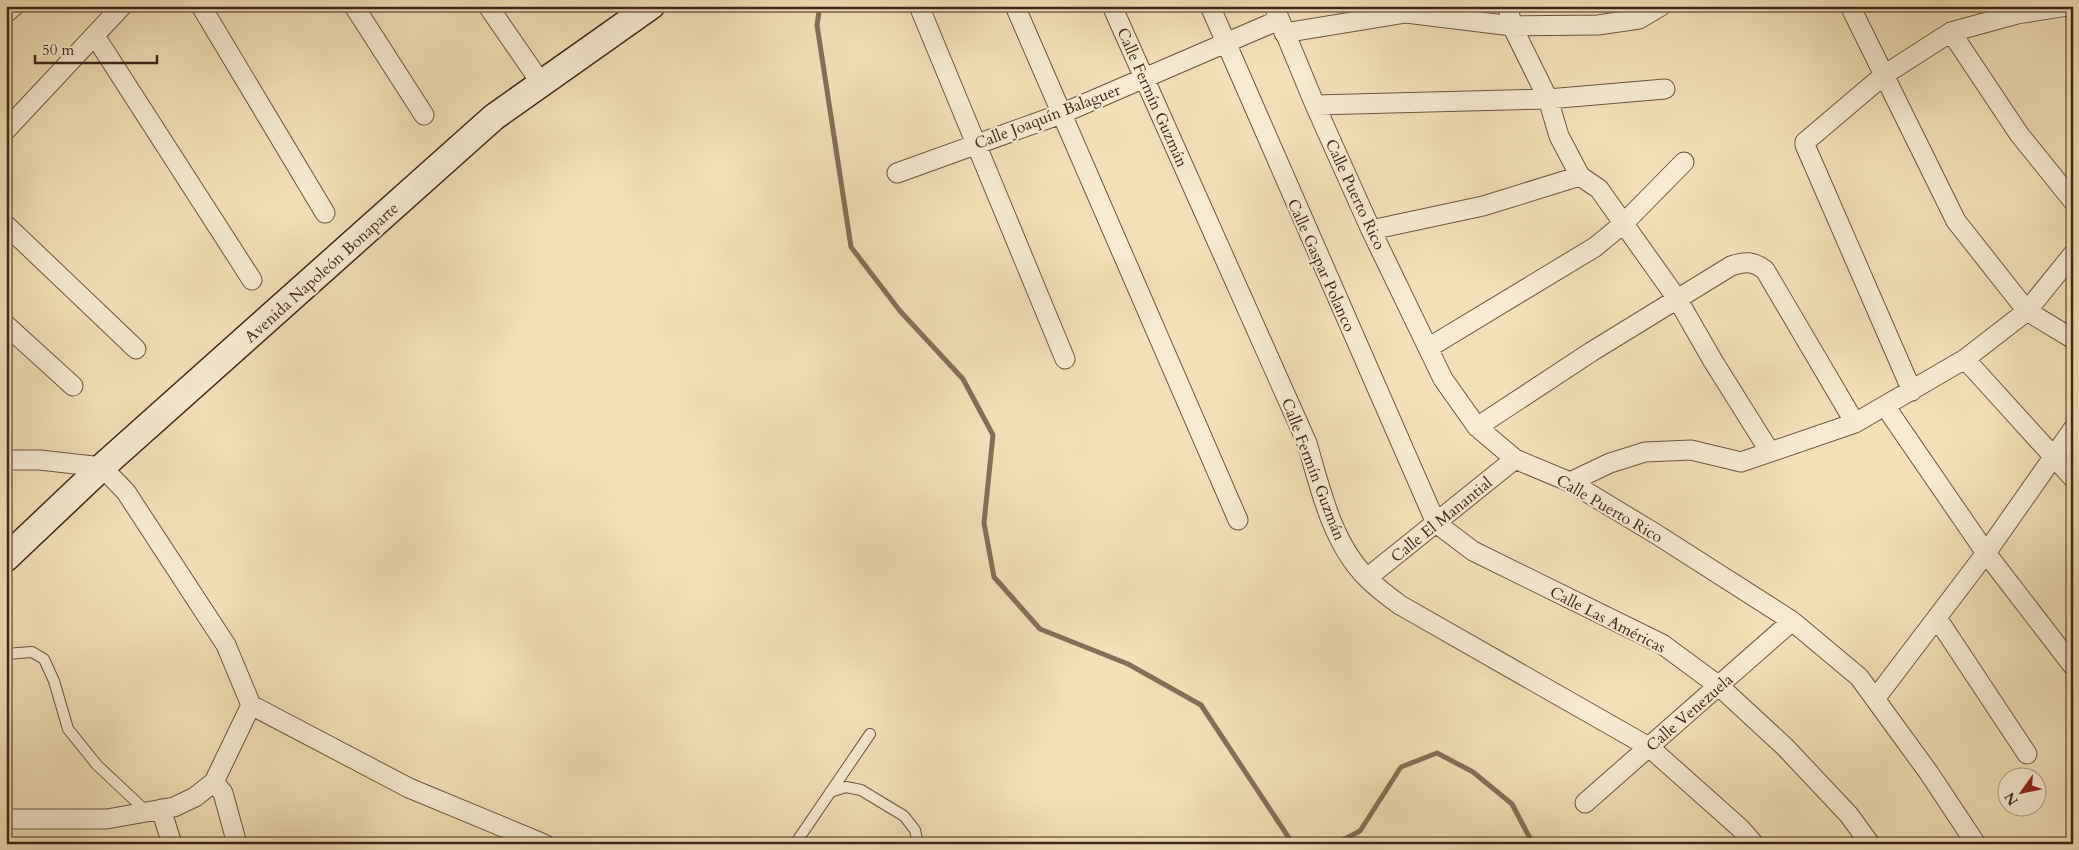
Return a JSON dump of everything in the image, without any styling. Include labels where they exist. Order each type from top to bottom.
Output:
[{"type":"main road","name":"Avenida Napoleón Bonaparte","points":[[6,558],[102,467],[494,117],[651,6]]},
{"type":"street","points":[[6,13],[14,6]]},
{"type":"street","points":[[6,130],[122,6]]},
{"type":"street","points":[[201,6],[325,213]]},
{"type":"street","points":[[354,6],[424,115]]},
{"type":"street","points":[[488,6],[541,83]]},
{"type":"street","points":[[919,6],[1065,359]]},
{"type":"street","points":[[1015,6],[1060,114],[1238,520]]},
{"type":"street","name":"Calle Fermín Guzmán","points":[[1112,6],[1307,443],[1334,525],[1345,549],[1366,578],[1400,606],[1649,747],[1740,828],[1754,844]]},
{"type":"street","name":"Calle Gaspar Polanco","points":[[1210,6],[1436,523]]},
{"type":"street","points":[[1508,6],[1512,26],[1548,99],[1559,136],[1580,176],[1600,189],[1678,300],[1713,361],[1770,452]]},
{"type":"street","name":"Calle Joaquín Balaguer","points":[[897,174],[976,143],[1060,114],[1279,20],[1406,13],[1512,26],[1598,25],[1639,19],[1661,6]]},
{"type":"street","points":[[1850,6],[1956,221],[2027,311],[2073,339]]},
{"type":"street","points":[[1912,391],[1805,145],[1807,140],[1884,75],[1951,32],[2017,14],[2067,6]]},
{"type":"street","name":"Calle Puerto Rico","points":[[1279,20],[1315,105],[1372,230],[1443,379],[1477,427],[1515,459],[1570,482],[1656,534],[1792,621],[1859,677],[1929,773],[1976,844]]},
{"type":"street","points":[[1951,32],[2019,134],[2073,201]]},
{"type":"street","points":[[95,36],[252,280]]},
{"type":"street","points":[[1315,105],[1548,99],[1664,90]]},
{"type":"street","points":[[1428,348],[1595,247],[1624,224],[1684,162]]},
{"type":"street","points":[[1372,230],[1483,206],[1580,176]]},
{"type":"street","points":[[6,225],[136,349]]},
{"type":"street","points":[[1570,482],[1610,463],[1645,452],[1691,450],[1741,462],[1855,423],[1965,359],[2027,311],[2073,254]]},
{"type":"street","points":[[1477,427],[1591,352],[1731,266],[1743,262],[1755,263],[1765,270],[1855,423]]},
{"type":"street","points":[[6,325],[73,386]]},
{"type":"street","points":[[1965,359],[2073,478]]},
{"type":"street","points":[[1885,406],[1986,552],[2073,666]]},
{"type":"street","points":[[1875,700],[1986,552],[2073,429]]},
{"type":"street","name":"Calle El Manantial","points":[[1366,578],[1515,459]]},
{"type":"street","points":[[6,460],[40,460],[102,467],[126,492],[226,645],[251,706],[409,788],[544,844]]},
{"type":"street","name":"Calle Las Américas","points":[[1436,523],[1473,551],[1662,644],[1719,686],[1785,747],[1849,815],[1870,844]]},
{"type":"street","points":[[1937,618],[2027,754]]},
{"type":"street","name":"Calle Venezuela","points":[[1585,803],[1792,621]]},
{"type":"street","points":[[6,819],[107,819],[174,807],[195,797],[214,782],[251,706]]},
{"type":"street","points":[[214,782],[222,793],[237,844]]},
{"type":"street","points":[[154,810],[172,844]]},
{"type":"lane","points":[[6,654],[32,652],[44,659],[54,681],[68,729],[97,765],[154,810]]},
{"type":"lane","points":[[795,844],[870,734]]},
{"type":"lane","points":[[830,792],[846,787],[861,790],[868,794],[904,816],[915,830],[918,844]]},
{"type":"waterway","points":[[820,6],[817,25],[851,247],[900,311],[963,379],[993,435],[984,523],[994,577],[1040,629],[1128,664],[1201,705],[1293,844]]},
{"type":"waterway","points":[[1335,844],[1360,831],[1401,767],[1437,753],[1473,772],[1512,804],[1531,840],[1536,844]]}]
